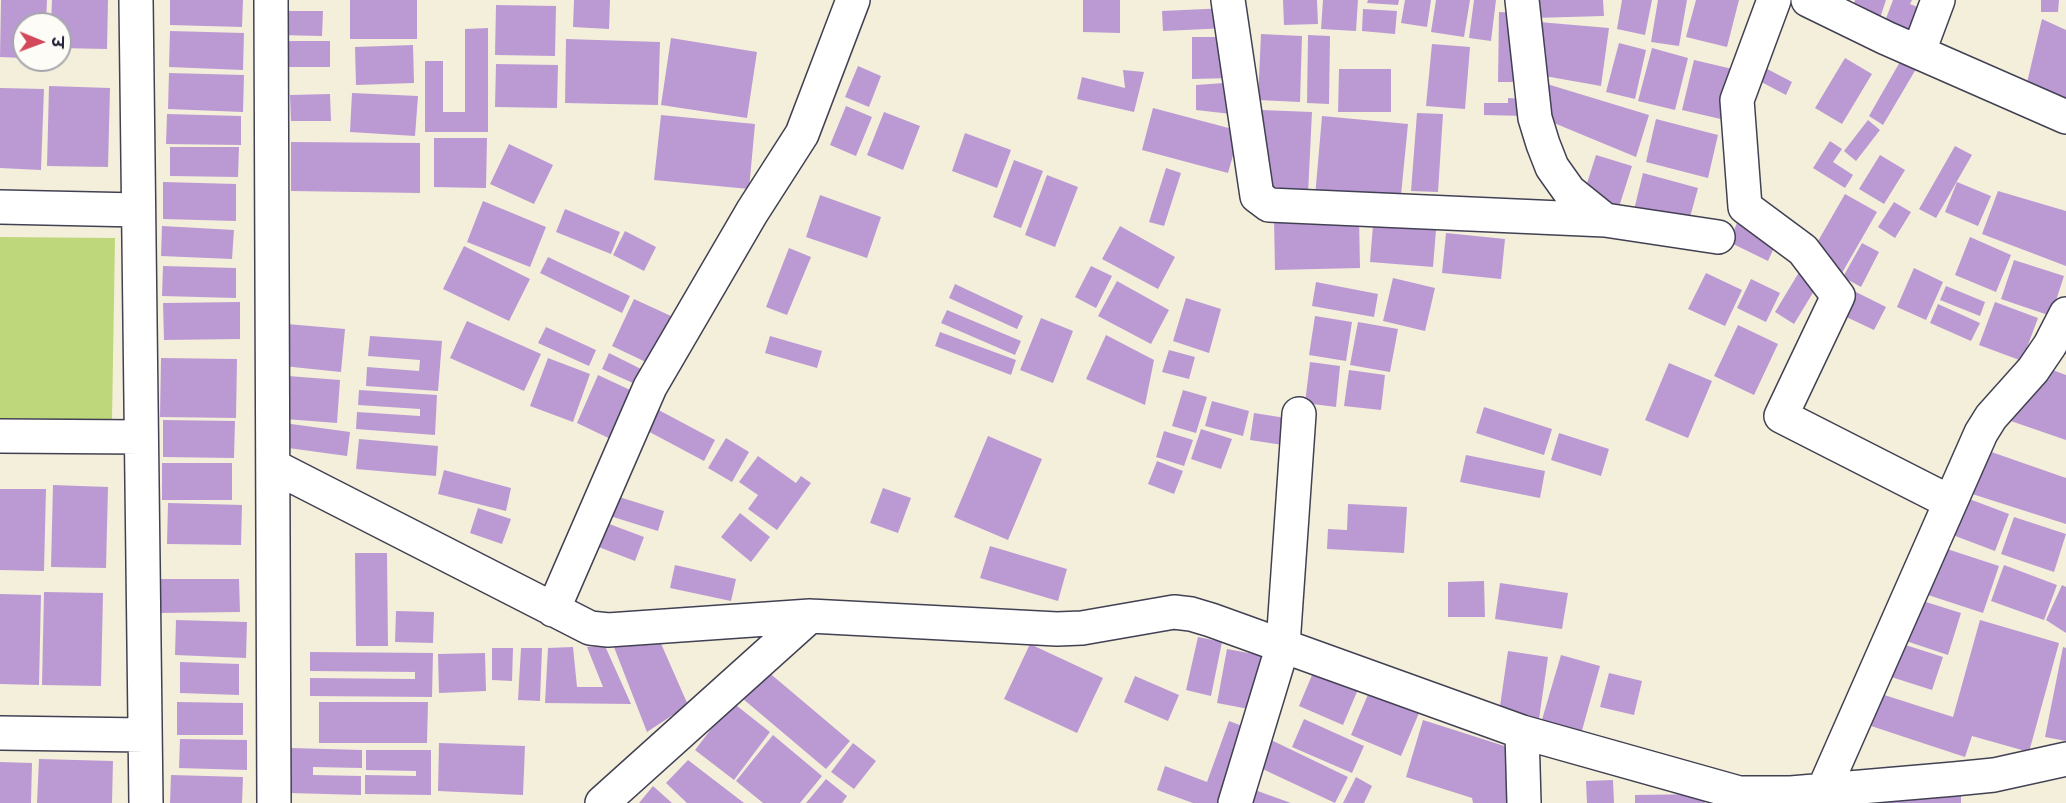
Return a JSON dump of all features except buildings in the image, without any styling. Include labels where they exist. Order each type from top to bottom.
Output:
[{"type":"street","points":[[136,0],[146,803]]},
{"type":"street","points":[[271,0],[274,803]]},
{"type":"street","points":[[553,610],[650,387],[752,212],[802,134],[853,0]]},
{"type":"street","points":[[1228,0],[1257,196],[1269,205],[1605,220],[1718,237]]},
{"type":"street","points":[[1522,0],[1535,118],[1543,144],[1552,167],[1569,191],[1605,220]]},
{"type":"street","points":[[1774,0],[1737,100],[1745,207],[1803,250],[1838,296],[1781,416],[1950,502]]},
{"type":"street","points":[[1808,0],[2066,117]]},
{"type":"street","points":[[1918,51],[1938,0]]},
{"type":"street","points":[[0,207],[138,210]]},
{"type":"street","points":[[1824,796],[1981,433],[2033,370],[2050,345],[2066,314]]},
{"type":"street","points":[[1235,803],[1283,645],[1299,414]]},
{"type":"street","points":[[0,436],[141,437]]},
{"type":"street","points":[[273,466],[590,628],[608,630],[810,616],[1057,629],[1082,628],[1174,612],[1191,614],[1283,645],[1522,732],[1739,793],[1791,793],[1824,796],[1994,775],[2066,759]]},
{"type":"street","points":[[602,803],[810,616]]},
{"type":"street","points":[[1522,732],[1524,803]]},
{"type":"street","points":[[0,733],[145,735]]},
{"type":"green space","points":[[0,237],[115,238],[112,420],[0,418]]}]
